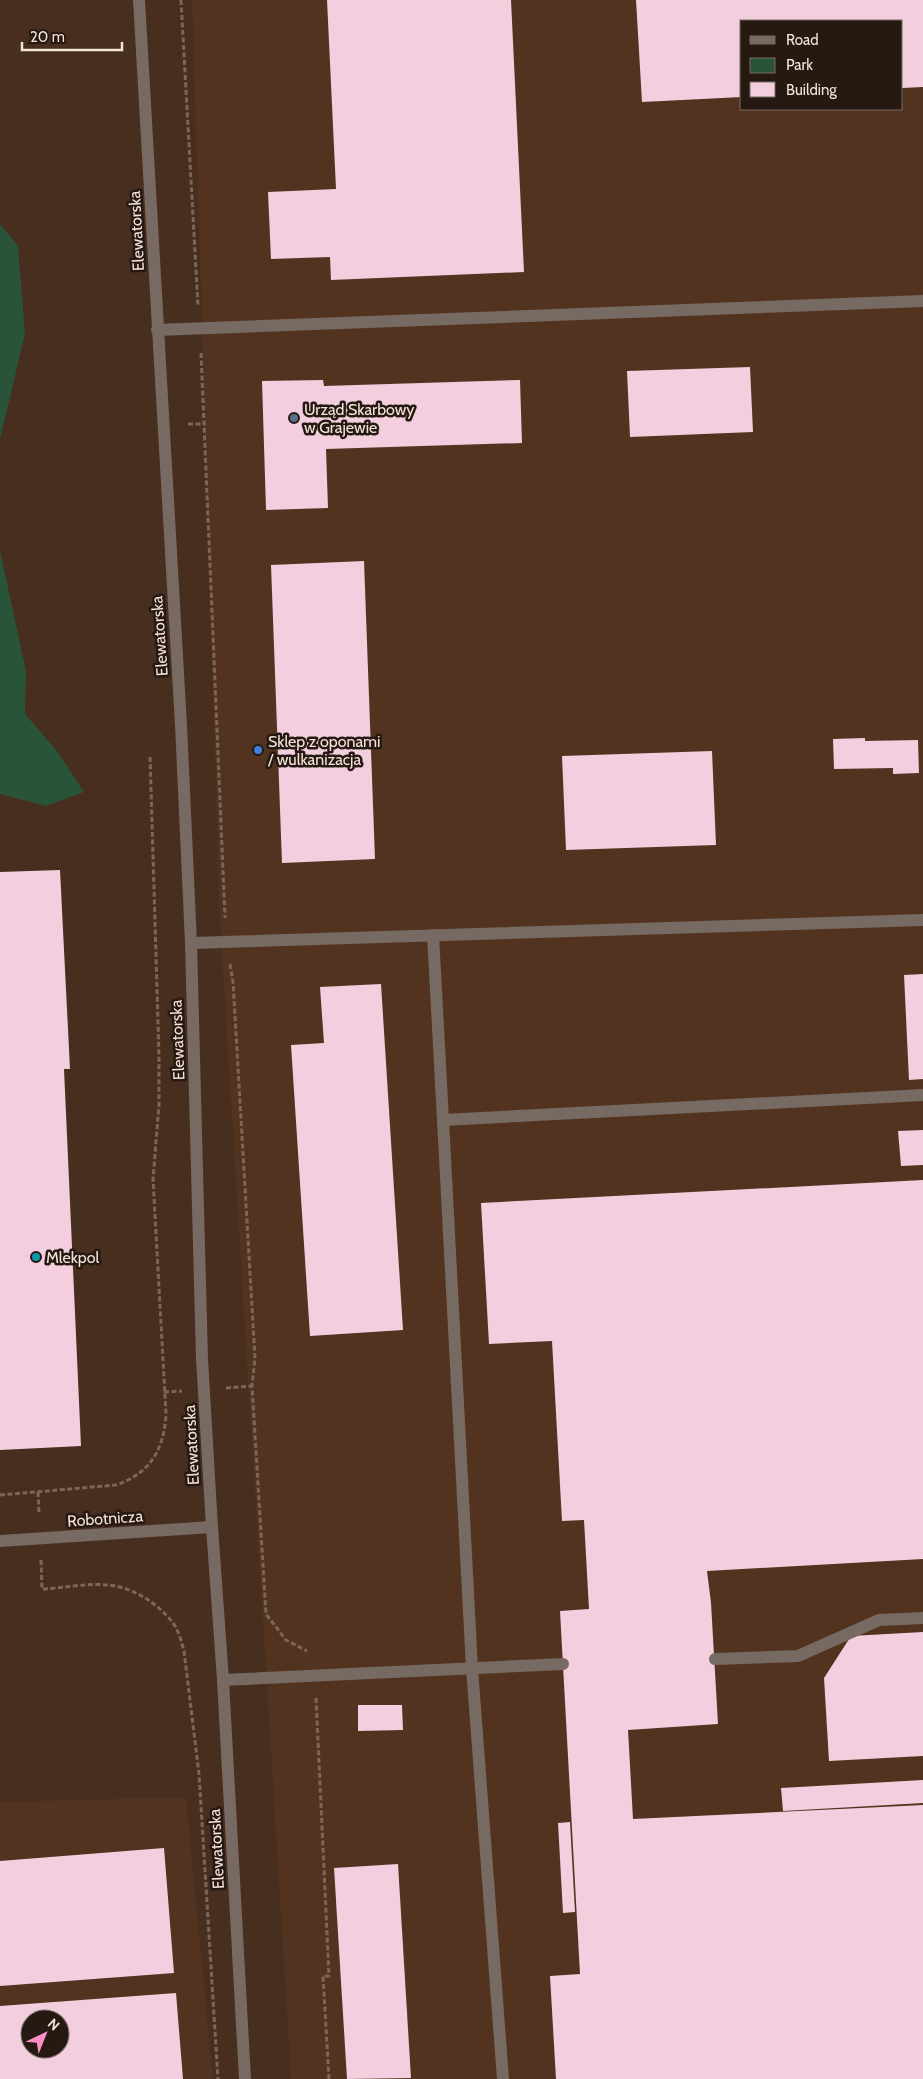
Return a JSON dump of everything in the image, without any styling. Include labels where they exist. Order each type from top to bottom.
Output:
[{"type":"street","name":"Elewatorska","points":[[140,0],[157,330],[181,725],[191,943],[202,1359],[223,1680],[245,2079]]},
{"type":"street","points":[[157,330],[923,301]]},
{"type":"street","points":[[191,943],[923,920]]},
{"type":"street","points":[[433,936],[472,1668],[503,2079]]},
{"type":"street","points":[[443,1120],[923,1095]]},
{"type":"street","name":"Robotnicza","points":[[0,1541],[212,1527]]},
{"type":"street","points":[[715,1659],[798,1656],[878,1620],[923,1618]]},
{"type":"street","points":[[223,1680],[563,1664]]},
{"type":"path","points":[[181,0],[200,328],[226,942],[234,1002],[254,1348],[252,1386],[266,1614],[286,1640],[310,1653],[316,1677],[329,1976],[323,1976],[329,2079]]},
{"type":"path","points":[[0,1495],[116,1485],[131,1480],[146,1468],[154,1457],[162,1442],[165,1431],[166,1414],[153,1179],[159,1105],[159,1056],[150,755]]},
{"type":"path","points":[[42,1589],[106,1585],[120,1587],[150,1601],[173,1623],[180,1636],[185,1658],[199,1774],[218,2079]]},
{"type":"shaded area","points":[[192,0],[923,0],[923,2079],[291,2079],[220,922]]},
{"type":"shaded area","points":[[186,1797],[213,2079],[0,2079],[0,1802]]},
{"type":"green space","points":[[0,224],[18,246],[25,334],[0,439]]},
{"type":"green space","points":[[0,551],[26,671],[25,714],[57,751],[84,792],[46,806],[0,794]]},
{"type":"building","points":[[327,0],[511,0],[524,272],[331,280],[330,257],[271,259],[268,192],[336,189]]},
{"type":"building","points":[[636,0],[923,0],[923,87],[903,88],[903,20],[740,20],[740,97],[642,102]]},
{"type":"building","points":[[750,367],[753,432],[630,437],[627,371]]},
{"type":"building","points":[[323,380],[324,386],[520,380],[522,443],[326,449],[328,508],[266,510],[262,381]]},
{"type":"building","points":[[364,561],[375,859],[282,863],[271,565]]},
{"type":"building","points":[[865,738],[865,741],[918,740],[919,773],[893,774],[893,768],[834,769],[833,739]]},
{"type":"building","points":[[712,751],[716,845],[566,850],[562,756]]},
{"type":"building","name":"Mlekpol","points":[[60,870],[70,1069],[64,1069],[81,1446],[0,1450],[0,872]]},
{"type":"building","points":[[923,974],[923,1079],[909,1080],[904,975]]},
{"type":"building","points":[[381,984],[403,1330],[310,1336],[291,1045],[324,1043],[320,987]]},
{"type":"building","points":[[923,1130],[923,1165],[901,1166],[898,1131]]},
{"type":"building","points":[[923,1180],[923,1559],[707,1571],[711,1603],[718,1724],[628,1730],[633,1819],[923,1805],[923,2079],[556,2079],[550,1976],[580,1974],[560,1611],[589,1609],[584,1520],[562,1521],[552,1341],[489,1344],[481,1203]]},
{"type":"building","points":[[923,1632],[923,1756],[829,1761],[824,1678],[851,1636]]},
{"type":"building","points":[[358,1705],[402,1705],[403,1730],[358,1731]]},
{"type":"building","points":[[923,1780],[923,1803],[783,1811],[781,1788]]},
{"type":"building","points":[[570,1822],[575,1912],[563,1913],[558,1823]]},
{"type":"building","points":[[164,1848],[174,1973],[0,1986],[0,1861]]},
{"type":"building","points":[[398,1864],[411,2078],[347,2079],[334,1868]]},
{"type":"building","points":[[176,1993],[183,2079],[0,2079],[0,2006]]},
{"type":"place","name":"Urząd Skarbowy w Grajewie","points":[[294,418]]},
{"type":"place","name":"Sklep z oponami / wulkanizacja","points":[[258,750]]},
{"type":"place","name":"Mlekpol","points":[[36,1257]]}]
